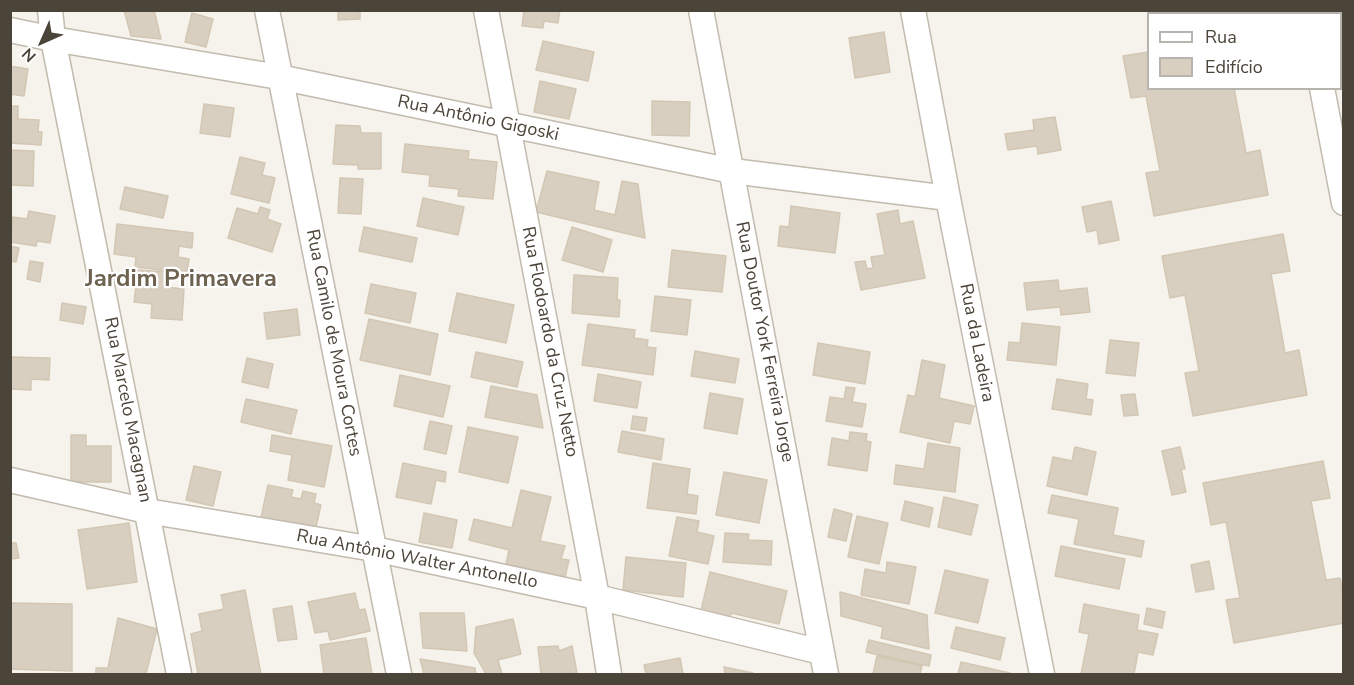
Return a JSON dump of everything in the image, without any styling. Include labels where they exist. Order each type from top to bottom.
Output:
[{"type":"street","name":"Rua Marcelo Macagnan","points":[[50,10],[53,39],[178,675]]},
{"type":"street","name":"Rua Camilo de Moura Cortes","points":[[267,10],[399,675]]},
{"type":"street","name":"Rua Flodoardo da Cruz Netto","points":[[486,10],[597,597],[609,675]]},
{"type":"street","name":"Rua Doutor York Ferreira Jorge","points":[[701,10],[824,663]]},
{"type":"street","name":"Rua da Ladeira","points":[[913,10],[1042,675]]},
{"type":"street","name":"Rua Antônio Gigoski","points":[[10,30],[279,77],[732,171],[948,198]]},
{"type":"street","points":[[1322,90],[1344,203]]},
{"type":"street","name":"Rua Antônio Walter Antonello","points":[[10,480],[147,511],[374,549],[597,597],[824,663]]},
{"type":"building","points":[[124,10],[154,10],[161,39],[131,36]]},
{"type":"building","points":[[338,10],[372,11],[360,11],[360,19],[338,20]]},
{"type":"building","points":[[524,10],[560,10],[558,23],[544,21],[543,28],[522,26]]},
{"type":"building","points":[[192,13],[213,19],[206,47],[185,42]]},
{"type":"building","points":[[884,32],[890,72],[855,78],[849,38]]},
{"type":"building","points":[[543,41],[594,52],[588,81],[536,70]]},
{"type":"building","points":[[1147,52],[1147,90],[1234,90],[1246,153],[1260,150],[1268,195],[1154,216],[1146,173],[1160,171],[1146,96],[1131,98],[1123,56]]},
{"type":"building","points":[[10,66],[28,69],[24,96],[10,94]]},
{"type":"building","points":[[540,81],[576,89],[569,119],[534,112]]},
{"type":"building","points":[[652,101],[690,102],[689,136],[652,135]]},
{"type":"building","points":[[204,104],[234,108],[230,137],[200,133]]},
{"type":"building","points":[[10,106],[18,106],[18,119],[39,120],[38,132],[42,132],[41,145],[10,143]]},
{"type":"building","points":[[1055,117],[1061,150],[1038,154],[1037,146],[1008,150],[1005,134],[1034,130],[1033,120]]},
{"type":"building","points":[[336,125],[360,126],[361,133],[381,133],[381,169],[358,169],[358,165],[333,164]]},
{"type":"building","points":[[405,144],[469,151],[468,159],[497,162],[493,199],[458,196],[459,189],[429,186],[430,175],[402,172]]},
{"type":"building","points":[[10,150],[34,151],[33,186],[10,185]]},
{"type":"building","points":[[240,157],[265,163],[262,175],[275,178],[269,203],[231,194]]},
{"type":"building","points":[[547,171],[599,182],[594,210],[615,215],[622,181],[638,184],[645,238],[536,212]]},
{"type":"building","points":[[340,178],[363,179],[361,214],[338,213]]},
{"type":"building","points":[[125,187],[168,196],[163,218],[120,209]]},
{"type":"building","points":[[423,198],[464,207],[458,235],[417,226]]},
{"type":"building","points":[[1111,201],[1119,240],[1099,244],[1097,230],[1087,232],[1082,207]]},
{"type":"building","points":[[791,206],[840,213],[835,253],[778,246],[780,226],[789,227]]},
{"type":"building","points":[[260,207],[270,210],[267,219],[281,224],[272,252],[228,238],[237,208],[258,214]]},
{"type":"building","points":[[898,210],[900,224],[913,221],[925,278],[861,290],[855,262],[865,261],[867,269],[873,268],[871,257],[885,255],[877,214]]},
{"type":"building","points":[[29,211],[55,216],[50,243],[37,241],[36,246],[10,242],[13,217],[27,219]]},
{"type":"building","points":[[117,224],[193,233],[192,248],[179,246],[178,257],[189,259],[187,273],[135,267],[136,257],[114,254]]},
{"type":"building","points":[[364,227],[417,238],[412,262],[359,251]]},
{"type":"building","points":[[572,227],[612,240],[603,272],[562,260]]},
{"type":"building","points":[[1283,234],[1290,271],[1271,274],[1285,353],[1299,350],[1307,395],[1193,416],[1185,373],[1199,371],[1185,295],[1170,298],[1162,256]]},
{"type":"building","points":[[10,246],[19,248],[16,262],[10,261]]},
{"type":"building","points":[[672,250],[726,256],[722,292],[668,287]]},
{"type":"building","points":[[30,261],[43,263],[40,282],[27,279]]},
{"type":"building","points":[[138,270],[166,272],[165,287],[184,289],[182,320],[151,318],[152,304],[134,302]]},
{"type":"building","points":[[574,275],[618,278],[619,317],[572,313]]},
{"type":"building","points":[[1058,280],[1059,291],[1087,288],[1090,312],[1061,315],[1060,307],[1027,310],[1024,283]]},
{"type":"building","points":[[371,284],[416,293],[410,323],[365,313]]},
{"type":"building","points":[[457,293],[514,305],[506,343],[449,331]]},
{"type":"building","points":[[655,296],[691,300],[687,335],[651,331]]},
{"type":"building","points":[[62,303],[86,307],[83,324],[60,320]]},
{"type":"building","points":[[297,309],[300,335],[267,339],[264,313]]},
{"type":"building","points":[[369,319],[438,334],[430,375],[360,360]]},
{"type":"building","points":[[1022,323],[1060,327],[1056,365],[1007,360],[1009,342],[1020,343]]},
{"type":"building","points":[[588,324],[635,330],[634,338],[648,340],[647,347],[656,348],[653,375],[582,365]]},
{"type":"building","points":[[1110,340],[1139,343],[1135,376],[1106,373]]},
{"type":"building","points":[[818,343],[870,352],[865,384],[813,375]]},
{"type":"building","points":[[695,351],[739,359],[735,383],[691,376]]},
{"type":"building","points":[[476,352],[523,362],[517,387],[471,377]]},
{"type":"building","points":[[10,357],[50,358],[49,380],[31,379],[31,390],[10,389]]},
{"type":"building","points":[[247,358],[273,364],[268,388],[242,382]]},
{"type":"building","points":[[922,360],[945,365],[939,398],[974,406],[970,424],[954,421],[950,443],[900,432],[908,395],[915,397]]},
{"type":"building","points":[[598,374],[641,382],[637,408],[594,401]]},
{"type":"building","points":[[400,375],[450,386],[443,417],[394,406]]},
{"type":"building","points":[[1057,379],[1088,384],[1086,399],[1093,400],[1091,415],[1052,409]]},
{"type":"building","points":[[491,386],[537,395],[543,428],[485,417]]},
{"type":"building","points":[[846,387],[855,388],[852,402],[866,404],[862,427],[826,421],[830,397],[844,399]]},
{"type":"building","points":[[710,393],[743,399],[737,434],[704,428]]},
{"type":"building","points":[[1135,394],[1138,415],[1124,416],[1121,395]]},
{"type":"building","points":[[246,399],[297,410],[291,434],[241,422]]},
{"type":"building","points":[[633,416],[647,418],[645,431],[631,429]]},
{"type":"building","points":[[430,421],[452,426],[446,454],[424,449]]},
{"type":"building","points":[[468,427],[518,437],[508,483],[459,472]]},
{"type":"building","points":[[622,431],[664,439],[661,460],[618,452]]},
{"type":"building","points":[[850,432],[867,434],[866,441],[871,442],[867,471],[828,465],[832,438],[849,441]]},
{"type":"building","points":[[71,435],[86,435],[86,446],[111,446],[111,482],[71,482]]},
{"type":"building","points":[[272,435],[332,446],[324,487],[288,480],[292,455],[270,451]]},
{"type":"building","points":[[928,443],[960,448],[955,492],[894,484],[896,465],[924,469]]},
{"type":"building","points":[[1075,447],[1096,452],[1087,495],[1047,486],[1053,457],[1072,461]]},
{"type":"building","points":[[1180,447],[1185,469],[1181,469],[1186,492],[1172,495],[1162,451]]},
{"type":"building","points":[[1323,461],[1330,498],[1311,501],[1326,580],[1340,578],[1344,599],[1344,623],[1234,643],[1226,600],[1240,598],[1226,522],[1211,525],[1203,483]]},
{"type":"building","points":[[403,463],[446,472],[445,482],[436,480],[431,504],[396,497]]},
{"type":"building","points":[[653,463],[690,469],[687,494],[698,496],[696,514],[647,508]]},
{"type":"building","points":[[194,466],[221,472],[213,506],[186,500]]},
{"type":"building","points":[[724,472],[767,480],[759,523],[716,515]]},
{"type":"building","points":[[268,485],[293,490],[291,497],[301,499],[303,491],[316,494],[314,503],[321,505],[315,531],[261,518]]},
{"type":"building","points":[[521,490],[551,497],[540,541],[565,546],[561,559],[569,560],[565,577],[506,564],[509,550],[469,540],[474,519],[512,528]]},
{"type":"building","points":[[1052,495],[1118,508],[1113,535],[1144,541],[1141,557],[1074,544],[1079,519],[1048,513]]},
{"type":"building","points":[[944,497],[978,505],[971,535],[938,527]]},
{"type":"building","points":[[905,501],[933,508],[929,527],[901,520]]},
{"type":"building","points":[[834,509],[852,514],[846,541],[828,537]]},
{"type":"building","points":[[424,513],[457,520],[452,548],[419,542]]},
{"type":"building","points":[[857,516],[888,523],[879,564],[848,557]]},
{"type":"building","points":[[677,517],[699,521],[697,532],[714,536],[708,564],[669,556]]},
{"type":"building","points":[[129,523],[137,582],[87,589],[78,530]]},
{"type":"building","points":[[725,533],[749,534],[748,540],[772,541],[771,565],[723,562]]},
{"type":"building","points":[[10,543],[16,543],[19,558],[10,559]]},
{"type":"building","points":[[1061,546],[1125,559],[1119,589],[1055,576]]},
{"type":"building","points":[[626,557],[686,563],[683,597],[623,590]]},
{"type":"building","points":[[1209,561],[1214,589],[1196,592],[1191,565]]},
{"type":"building","points":[[887,562],[916,567],[909,604],[861,595],[865,569],[886,573]]},
{"type":"building","points":[[945,570],[988,580],[978,623],[935,613]]},
{"type":"building","points":[[710,572],[787,591],[779,624],[731,613],[729,622],[700,615]]},
{"type":"building","points":[[245,590],[261,674],[198,674],[191,634],[202,631],[199,614],[224,609],[221,595]]},
{"type":"building","points":[[840,592],[927,615],[929,649],[881,638],[883,627],[841,616]]},
{"type":"building","points":[[355,593],[359,610],[365,609],[370,631],[330,640],[328,631],[315,633],[308,602]]},
{"type":"building","points":[[10,603],[72,604],[72,671],[10,669]]},
{"type":"building","points":[[1084,604],[1139,615],[1137,630],[1158,634],[1153,655],[1138,652],[1134,674],[1081,674],[1089,634],[1079,632]]},
{"type":"building","points":[[292,606],[297,639],[278,641],[273,609]]},
{"type":"building","points":[[1147,608],[1165,612],[1162,628],[1144,624]]},
{"type":"building","points":[[420,613],[464,613],[467,651],[423,648]]},
{"type":"building","points":[[118,618],[157,629],[146,674],[96,674],[96,668],[108,668]]},
{"type":"building","points":[[513,619],[521,654],[498,660],[502,674],[486,674],[474,653],[476,627]]},
{"type":"building","points":[[956,627],[1005,638],[1000,660],[951,648]]},
{"type":"building","points":[[366,638],[372,674],[324,674],[320,645]]},
{"type":"building","points":[[869,640],[931,655],[929,666],[866,652]]},
{"type":"building","points":[[558,646],[559,651],[572,646],[577,673],[541,674],[538,647]]},
{"type":"building","points":[[877,656],[922,666],[920,674],[873,674]]},
{"type":"building","points":[[680,658],[683,674],[646,674],[644,665]]},
{"type":"building","points":[[420,659],[475,668],[476,674],[424,674]]},
{"type":"building","points":[[961,662],[1010,673],[1010,674],[958,674]]},
{"type":"building","points":[[724,667],[753,673],[753,674],[725,674]]},
{"type":"district","name":"Jardim Primavera","points":[[181,280]]}]
